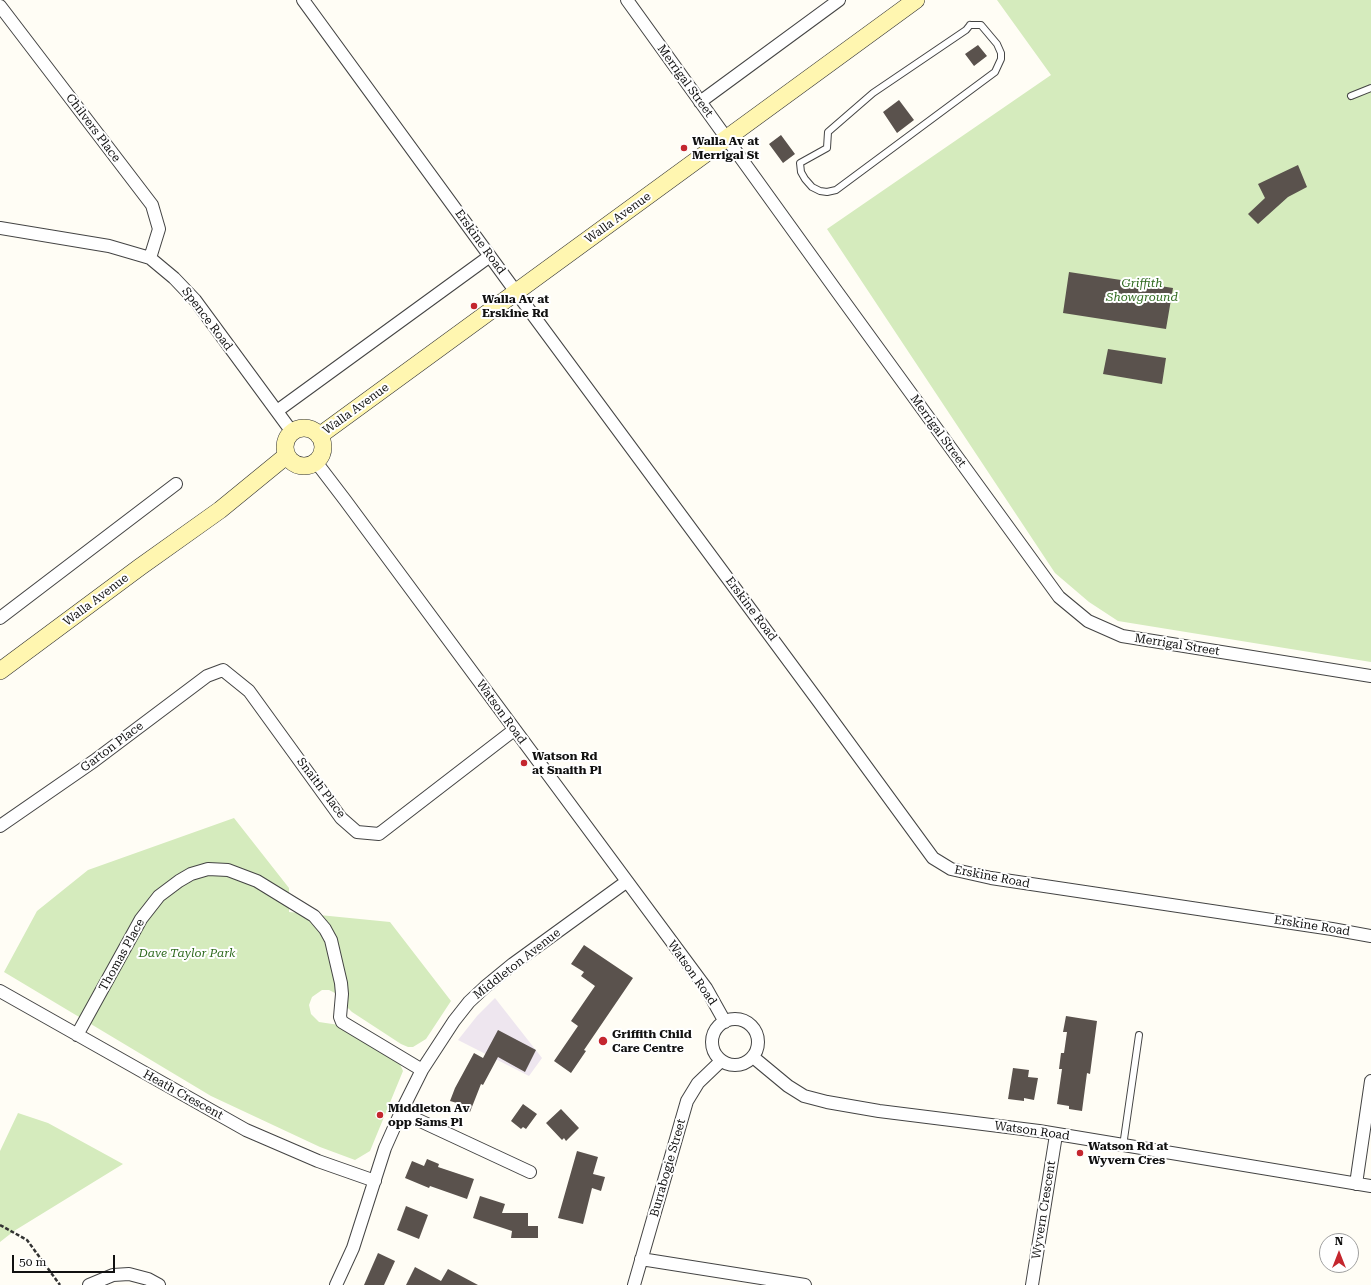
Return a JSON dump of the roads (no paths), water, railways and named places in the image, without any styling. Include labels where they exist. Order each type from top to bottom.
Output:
[{"type":"street","name":"Erskine Road","points":[[303,0],[933,858],[951,869],[991,878],[1371,936]]},
{"type":"street","name":"Merrigal Street","points":[[627,0],[1059,597],[1088,621],[1122,636],[1371,676]]},
{"type":"street","points":[[700,102],[838,0]]},
{"type":"street","name":"Walla Avenue","points":[[319,436],[916,0]]},
{"type":"street","name":"Chilvers Place","points":[[0,6],[152,205],[159,230],[150,258]]},
{"type":"street","name":"Spence Road","points":[[0,228],[109,246],[150,258],[174,278],[194,300],[292,432]]},
{"type":"street","points":[[277,412],[490,256]]},
{"type":"street","points":[[297,429],[309,429],[319,436],[323,447],[320,458],[316,462],[305,467],[290,461],[284,450],[287,437],[292,432],[297,429]]},
{"type":"street","name":"Walla Avenue","points":[[0,671],[140,567],[220,510],[286,456]]},
{"type":"street","name":"Watson Road","points":[[316,462],[706,988],[725,1022]]},
{"type":"street","points":[[0,618],[176,484]]},
{"type":"street","name":"Snaith Place","points":[[223,670],[249,691],[341,818],[357,832],[379,834],[514,730]]},
{"type":"street","name":"Garton Place","points":[[0,826],[94,762],[207,676],[223,670]]},
{"type":"street","name":"Thomas Place","points":[[77,1035],[141,920],[159,896],[191,874],[208,869],[228,870],[257,881],[314,916],[325,929],[331,940],[341,983],[342,994],[340,1017],[342,1022],[422,1070]]},
{"type":"street","name":"Middleton Avenue","points":[[336,1285],[353,1248],[385,1148],[401,1112],[422,1070],[454,1020],[469,1002],[513,964],[626,882]]},
{"type":"street","name":"Heath Crescent","points":[[0,991],[246,1130],[318,1161],[375,1182]]},
{"type":"street","points":[[737,1020],[749,1024],[756,1034],[758,1046],[753,1057],[743,1064],[731,1065],[720,1061],[713,1052],[712,1040],[716,1029],[725,1022],[737,1020]]},
{"type":"street","name":"Watson Road","points":[[753,1057],[788,1086],[804,1096],[827,1102],[879,1111],[1039,1131],[1371,1186]]},
{"type":"street","name":"Burrabogie Street","points":[[634,1285],[687,1100],[698,1083],[720,1061]]},
{"type":"street","points":[[1356,1184],[1371,1081]]},
{"type":"street","points":[[401,1112],[530,1172]]},
{"type":"street","name":"Wyvern Crescent","points":[[1032,1285],[1056,1135]]},
{"type":"street","points":[[641,1259],[805,1285]]},
{"type":"street","points":[[89,1285],[113,1275],[129,1274],[148,1279],[159,1285]]},
{"type":"lane","points":[[970,25],[981,25],[997,44],[1001,54],[1001,59],[995,72],[836,190],[827,192],[820,191],[812,187],[805,179],[801,172],[800,163],[827,148],[828,132],[841,120],[873,94],[966,30],[970,25]]},
{"type":"lane","points":[[1351,96],[1371,88]]},
{"type":"lane","points":[[1123,1146],[1140,1035]]},
{"type":"place","name":"Walla Av at Merrigal St","points":[[684,148]]},
{"type":"place","name":"Walla Av at Erskine Rd","points":[[474,306]]},
{"type":"place","name":"Watson Rd at Snaith Pl","points":[[524,763]]},
{"type":"place","name":"Griffith Child Care Centre","points":[[603,1041]]},
{"type":"place","name":"Middleton Av opp Sams Pl","points":[[380,1115]]},
{"type":"place","name":"Watson Rd at Wyvern Cres","points":[[1080,1153]]},
{"type":"park label","name":"Griffith Showground","points":[[1142,290]]},
{"type":"park label","name":"Dave Taylor Park","points":[[187,953]]}]
